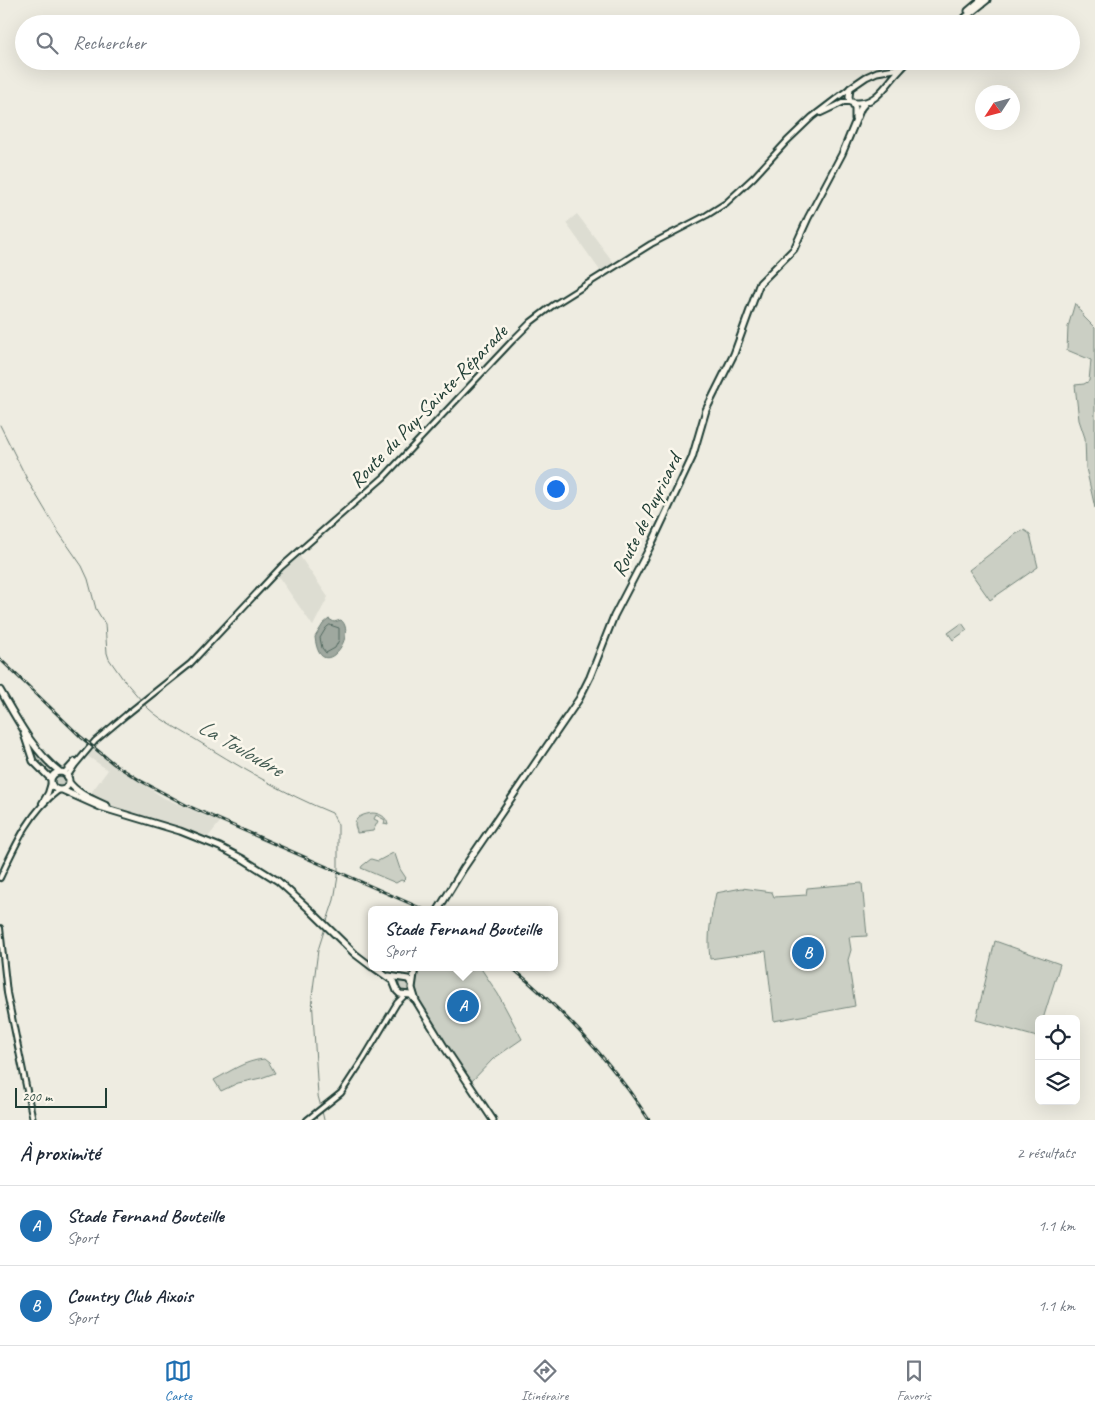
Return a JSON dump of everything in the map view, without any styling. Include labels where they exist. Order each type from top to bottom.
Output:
[{"type":"main road","points":[[965,15],[981,0]]},
{"type":"main road","points":[[967,15],[987,0]]},
{"type":"main road","points":[[888,70],[893,73],[893,78]]},
{"type":"main road","name":"Route de Puyricard","points":[[850,88],[866,77],[888,70]]},
{"type":"main road","name":"Route de Puyricard","points":[[440,906],[459,875],[579,699],[590,677],[614,616],[652,543],[692,458],[706,410],[734,354],[760,283],[794,249],[842,154],[861,108],[866,102],[879,95],[900,70]]},
{"type":"main road","points":[[850,88],[849,97],[855,112],[855,122]]},
{"type":"main road","points":[[851,102],[866,102]]},
{"type":"main road","points":[[0,690],[19,723],[35,745],[65,776],[72,787],[116,812]]},
{"type":"main road","points":[[19,723],[33,761],[51,781],[54,788],[116,812],[167,827],[243,858],[278,881],[368,964]]},
{"type":"main road","points":[[51,781],[56,773],[65,776]]},
{"type":"main road","points":[[60,790],[68,785],[65,776]]},
{"type":"main road","points":[[396,988],[398,980],[412,971]]},
{"type":"main road","points":[[406,994],[412,986],[414,971]]},
{"type":"main road","points":[[381,972],[389,976],[411,981],[416,1001]]},
{"type":"main road","points":[[381,972],[392,980],[400,994],[410,995],[416,1001],[493,1120]]},
{"type":"street","name":"Route du Puy-Sainte-Réparade","points":[[65,776],[80,754],[190,664],[281,568],[384,477],[532,322],[558,303],[651,244],[726,203],[812,117],[850,88]]},
{"type":"street","name":"Route du Puy-Sainte-Réparade","points":[[812,117],[844,102],[851,102]]},
{"type":"street","points":[[0,878],[16,843],[48,793],[51,781]]},
{"type":"street","points":[[36,814],[60,790]]},
{"type":"street","points":[[0,883],[5,867]]},
{"type":"street","points":[[0,930],[7,993],[32,1120]]},
{"type":"street","points":[[396,988],[397,1004]]},
{"type":"street","points":[[307,1120],[341,1093],[397,1004],[406,994]]},
{"type":"street","points":[[303,1120],[316,1113]]},
{"type":"shaded area","points":[[577,214],[614,263],[601,272],[566,223]]},
{"type":"shaded area","points":[[1075,303],[1084,317],[1095,328],[1095,508],[1086,468],[1085,438],[1079,420],[1075,385],[1084,384],[1089,381],[1091,360],[1067,350],[1068,327]]},
{"type":"shaded area","points":[[1024,530],[1030,534],[1038,567],[990,600],[969,570]]},
{"type":"shaded area","points":[[299,555],[328,597],[313,626],[278,576]]},
{"type":"shaded area","points":[[962,623],[967,630],[953,640],[948,633]]},
{"type":"shaded area","points":[[28,738],[55,772],[51,776],[34,760]]},
{"type":"shaded area","points":[[92,750],[164,798],[220,822],[208,837],[114,807],[90,794],[108,770],[86,755]]},
{"type":"shaded area","points":[[60,776],[66,782],[60,788],[54,782]]},
{"type":"shaded area","points":[[372,813],[383,816],[388,825],[384,824],[385,820],[376,815],[374,819],[378,821],[373,831],[357,833],[355,821],[361,816]]},
{"type":"shaded area","points":[[393,853],[406,878],[403,881],[401,880],[396,883],[361,868],[371,859],[378,861]]},
{"type":"shaded area","points":[[862,883],[867,936],[849,937],[851,950],[848,960],[855,1006],[774,1021],[766,951],[710,959],[709,934],[716,893],[742,888],[772,892],[774,897],[806,895],[807,888]]},
{"type":"shaded area","points":[[995,941],[1060,964],[1044,1015],[1035,1015],[1035,1036],[976,1020]]},
{"type":"shaded area","points":[[419,971],[483,971],[498,994],[522,1039],[493,1059],[471,1082],[419,1003],[415,982]]},
{"type":"shaded area","points":[[404,980],[410,986],[404,992],[398,986]]},
{"type":"shaded area","points":[[264,1059],[275,1073],[238,1083],[221,1091],[214,1080],[244,1064]]},
{"type":"water","points":[[329,619],[334,622],[341,620],[345,627],[345,636],[337,652],[330,657],[324,657],[318,651],[315,637],[323,624]]},
{"type":"waterway","name":"La Touloubre","points":[[0,425],[28,481],[57,530],[82,566],[88,579],[96,609],[105,624],[109,659],[141,700]]},
{"type":"waterway","name":"La Touloubre","points":[[143,703],[167,722],[244,769],[278,788],[332,813],[338,825],[338,876],[334,900],[326,924]]},
{"type":"waterway","name":"La Touloubre","points":[[321,1107],[318,1096],[312,997],[318,950],[325,928]]},
{"type":"waterway","name":"La Touloubre","points":[[322,1111],[324,1120]]},
{"type":"railway","points":[[0,659],[81,737],[114,764],[141,781],[186,805],[416,906]]},
{"type":"railway","points":[[516,971],[550,1001],[586,1038],[619,1078],[649,1120]]},
{"type":"place","name":"Country Club Aixois","points":[[808,953]]},
{"type":"place","name":"Stade Fernand Bouteille","points":[[463,1006]]}]
